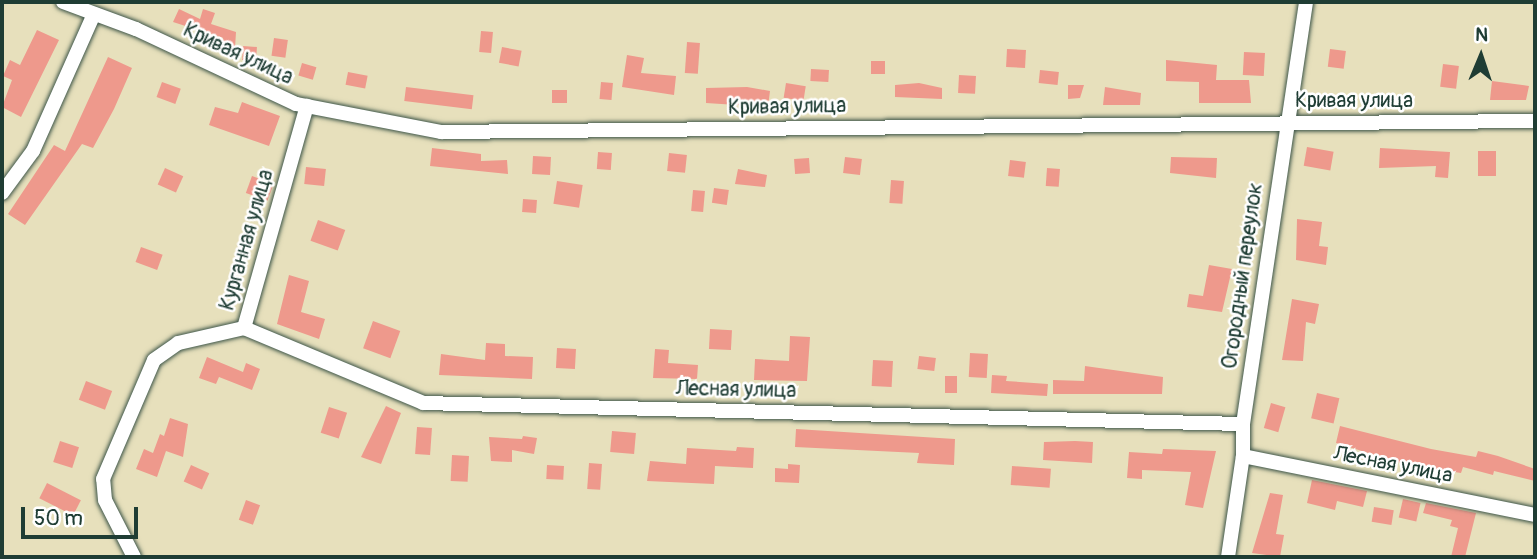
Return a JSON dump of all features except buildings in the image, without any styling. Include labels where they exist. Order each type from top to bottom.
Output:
[{"type":"street","name":"Кривая улица","points":[[63,2],[307,106],[441,132],[1535,121]]},
{"type":"street","name":"Огородный переулок","points":[[1228,557],[1243,456],[1243,424],[1306,2]]},
{"type":"street","points":[[2,192],[33,151],[94,14]]},
{"type":"street","name":"Курганная улица","points":[[134,557],[105,500],[103,479],[153,360],[177,343],[243,328],[307,106]]},
{"type":"street","name":"Лесная улица","points":[[243,328],[423,403],[1243,424]]},
{"type":"street","name":"Лесная улица","points":[[1243,456],[1535,515]]}]
